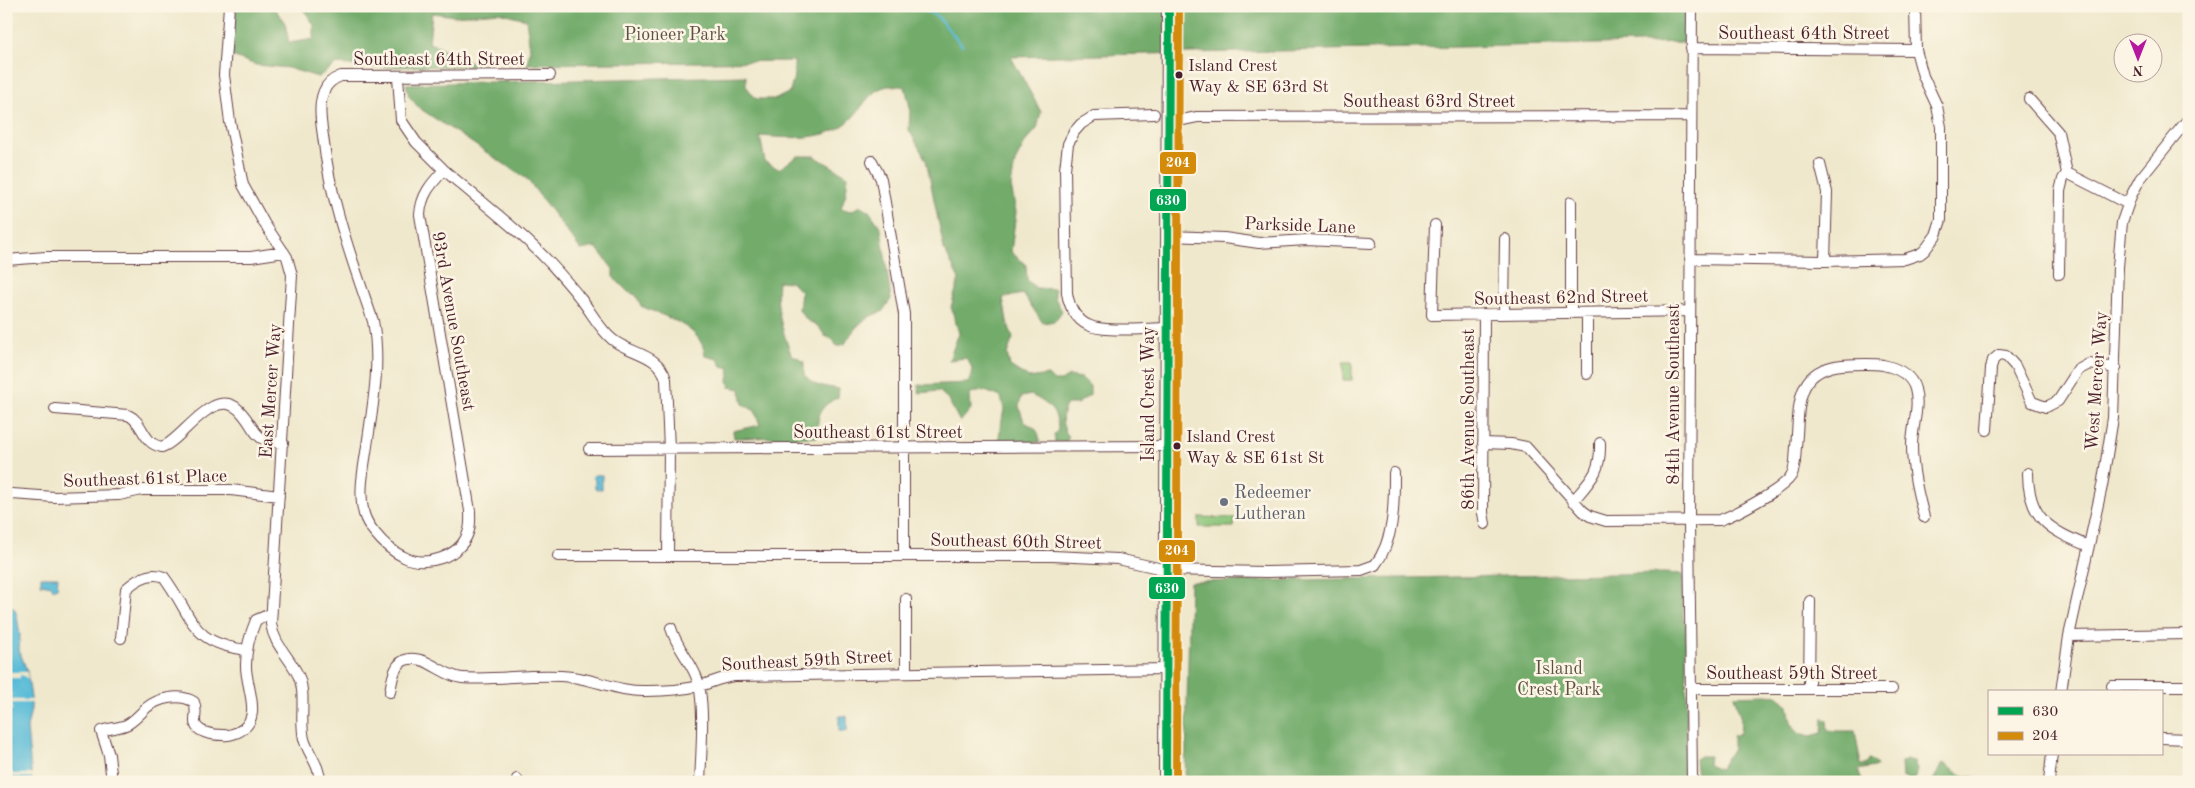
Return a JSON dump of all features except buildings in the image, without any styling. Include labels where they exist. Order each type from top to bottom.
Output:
[{"type":"main road","name":"Island Crest Way","points":[[1166,782],[1169,6]]},
{"type":"street","name":"East Mercer Way","points":[[229,6],[224,75],[243,185],[291,266],[283,442],[270,614],[272,634],[275,641],[298,675],[304,739],[318,768],[320,782]]},
{"type":"street","name":"84th Avenue Southeast","points":[[1692,6],[1689,521],[1692,782]]},
{"type":"street","points":[[1690,258],[1825,261],[1905,259],[1920,254],[1925,250],[1936,235],[1941,220],[1941,128],[1937,106],[1923,76],[1916,50],[1916,6]]},
{"type":"street","name":"Southeast 64th Street","points":[[1691,48],[1916,50]]},
{"type":"street","name":"Southeast 64th Street","points":[[421,562],[405,558],[390,548],[368,524],[362,504],[363,475],[376,378],[376,338],[373,321],[340,223],[326,168],[321,119],[321,102],[324,90],[329,83],[341,76],[398,77],[550,74]]},
{"type":"street","points":[[398,77],[401,120],[416,142],[444,170],[527,241],[549,263],[579,296],[606,334],[615,341],[659,364],[666,379],[669,449],[668,556]]},
{"type":"street","points":[[2029,99],[2058,132],[2067,173],[2063,179],[2060,191],[2059,274]]},
{"type":"street","points":[[1154,114],[1094,116],[1081,124],[1074,132],[1068,144],[1065,169],[1067,293],[1072,309],[1080,320],[1095,327],[1167,328]]},
{"type":"street","name":"Southeast 63rd Street","points":[[1168,123],[1197,117],[1691,116]]},
{"type":"street","name":"West Mercer Way","points":[[2061,690],[2069,636],[2102,486],[2110,440],[2116,368],[2120,239],[2128,204],[2140,179],[2189,118]]},
{"type":"street","points":[[872,161],[881,179],[904,314],[904,556]]},
{"type":"street","points":[[1820,164],[1828,192],[1825,261]]},
{"type":"street","name":"93rd Avenue Southeast","points":[[421,562],[436,560],[450,554],[461,545],[468,535],[470,525],[470,511],[420,215],[422,198],[428,187],[444,170]]},
{"type":"street","points":[[2067,173],[2128,204]]},
{"type":"street","points":[[1571,202],[1571,313]]},
{"type":"street","name":"Southeast 62nd Street","points":[[1434,225],[1432,315],[1690,311]]},
{"type":"street","name":"Parkside Lane","points":[[1168,236],[1224,238],[1259,243],[1306,240],[1371,243]]},
{"type":"street","points":[[1504,314],[1505,239]]},
{"type":"street","points":[[6,260],[46,256],[250,257],[284,252]]},
{"type":"street","points":[[1586,374],[1587,313]]},
{"type":"street","name":"86th Avenue Southeast","points":[[1484,314],[1482,512],[1485,524]]},
{"type":"street","points":[[1987,430],[1991,368],[1993,360],[1999,355],[2006,356],[2015,366],[2032,402],[2046,407],[2058,401],[2078,370],[2089,364],[2116,368]]},
{"type":"street","points":[[1483,443],[1510,444],[1526,447],[1573,501],[1590,516],[1606,521],[1720,520],[1782,486],[1792,475],[1802,395],[1808,379],[1824,368],[1858,363],[1892,368],[1901,371],[1913,383],[1917,400],[1912,460],[1924,517]]},
{"type":"street","name":"Southeast 61st Place","points":[[55,409],[128,416],[137,421],[149,442],[162,447],[168,445],[191,422],[204,413],[218,405],[226,405],[237,408],[254,431],[264,440],[283,442]]},
{"type":"street","points":[[1573,501],[1597,472],[1601,459],[1600,443]]},
{"type":"street","name":"Southeast 61st Street","points":[[588,449],[1167,446]]},
{"type":"street","name":"Southeast 60th Street","points":[[558,556],[1052,556],[1118,559],[1167,570],[1348,571],[1370,568],[1378,561],[1391,527],[1394,473]]},
{"type":"street","points":[[2028,473],[2031,502],[2037,514],[2053,530],[2088,546]]},
{"type":"street","name":"Southeast 61st Place","points":[[12,494],[54,497],[119,496],[142,490],[231,490],[279,496]]},
{"type":"street","points":[[121,638],[126,590],[148,576],[156,574],[164,578],[196,629],[211,642],[230,648],[247,650]]},
{"type":"street","points":[[906,599],[906,672]]},
{"type":"street","points":[[1809,689],[1810,601]]},
{"type":"street","points":[[112,782],[109,755],[101,731],[126,726],[147,707],[161,700],[175,697],[194,702],[196,707],[195,722],[197,728],[203,732],[228,736],[243,729],[252,715],[246,666],[247,650],[256,620],[270,614]]},
{"type":"street","points":[[671,628],[673,637],[697,677],[699,686],[701,724],[700,782]]},
{"type":"street","points":[[2069,636],[2189,634]]},
{"type":"street","name":"Southeast 59th Street","points":[[390,692],[397,666],[404,660],[412,658],[460,678],[570,676],[615,688],[645,692],[679,690],[699,686],[722,677],[735,676],[1167,669]]},
{"type":"street","points":[[2112,686],[2189,686]]},
{"type":"street","name":"Southeast 59th Street","points":[[1691,690],[1892,689]]},
{"type":"street","points":[[2162,738],[2189,739]]},
{"type":"street","points":[[2049,782],[2052,756]]},
{"type":"green space","name":"Pioneer Park","points":[[236,6],[273,6],[285,23],[289,43],[314,39],[314,25],[302,6],[1686,6],[1685,42],[1011,57],[1041,112],[1037,129],[1026,141],[1015,162],[1011,186],[1016,212],[1011,252],[1026,265],[1027,280],[1036,288],[1055,289],[1055,298],[1062,311],[1055,321],[1043,323],[1023,294],[1003,298],[1007,321],[1013,338],[1007,354],[1010,366],[1029,378],[1048,375],[1054,381],[1061,381],[1069,376],[1082,378],[1090,386],[1090,395],[1077,404],[1067,404],[1063,412],[1062,421],[1069,437],[1066,442],[1055,442],[1054,434],[1058,430],[1054,413],[1042,401],[1031,395],[1021,397],[1019,406],[1024,422],[1036,429],[1040,442],[998,442],[1004,409],[1001,397],[985,391],[970,393],[971,409],[960,422],[948,399],[939,391],[919,393],[918,385],[968,383],[972,370],[966,358],[949,360],[959,333],[951,307],[959,279],[944,249],[926,160],[909,130],[910,107],[905,87],[883,87],[876,91],[844,125],[825,134],[803,137],[760,136],[765,162],[779,169],[798,156],[814,156],[848,176],[846,193],[841,208],[850,211],[861,206],[869,211],[881,228],[891,299],[882,312],[864,320],[855,328],[845,344],[837,346],[832,339],[825,336],[819,327],[807,320],[799,310],[801,292],[791,282],[778,281],[777,291],[780,318],[791,354],[804,362],[804,375],[816,385],[839,389],[838,398],[822,409],[817,437],[734,438],[733,431],[760,425],[755,411],[743,404],[740,389],[730,387],[728,381],[730,368],[722,366],[718,359],[705,356],[703,346],[690,330],[671,319],[641,306],[636,295],[628,292],[613,277],[613,269],[596,247],[581,250],[527,179],[419,108],[409,96],[406,84],[746,76],[746,86],[756,99],[776,99],[790,92],[794,76],[794,61],[527,64],[530,50],[526,19],[498,12],[455,16],[432,13],[429,43],[450,51],[479,66],[375,67],[337,64],[318,77],[288,68],[256,65],[232,56]]},
{"type":"green space","points":[[1343,362],[1352,362],[1352,380],[1343,380]]},
{"type":"green space","points":[[1199,517],[1235,518],[1234,527],[1199,527]]},
{"type":"green space","name":"Island Crest Park","points":[[1681,574],[1683,577],[1683,619],[1686,625],[1687,782],[1185,782],[1190,582]]},
{"type":"green space","points":[[1734,696],[1779,696],[1788,706],[1791,722],[1798,733],[1811,736],[1822,733],[1823,717],[1827,721],[1828,731],[1855,731],[1861,765],[1866,765],[1870,759],[1878,766],[1858,770],[1863,782],[1712,782],[1697,777],[1695,759],[1700,756],[1709,756],[1708,764],[1720,769],[1733,748],[1733,736],[1740,733],[1741,719]]},
{"type":"green space","points":[[1906,760],[1914,762],[1917,769],[1914,782],[1907,782],[1907,779],[1902,777],[1901,763]]},
{"type":"green space","points":[[1943,763],[1963,776],[1974,777],[1984,782],[1932,782]]},
{"type":"water","points":[[602,475],[602,489],[595,489],[595,480],[592,477]]},
{"type":"water","points":[[41,577],[58,577],[57,588],[53,589],[52,586],[41,584]]},
{"type":"water","points":[[6,600],[15,610],[17,616],[20,636],[19,650],[27,671],[31,698],[27,728],[32,782],[6,782]]},
{"type":"water","points":[[839,716],[847,716],[847,731],[839,731]]},
{"type":"pier","points":[[6,672],[27,672],[28,679],[22,675],[20,675],[20,678],[10,678],[10,675],[6,674]]},
{"type":"pier","points":[[6,693],[11,693],[11,700],[33,700],[33,703],[12,703],[12,710],[10,710],[10,703],[6,703]]},
{"type":"pier","points":[[6,771],[12,771],[12,774],[33,774],[33,777],[12,777],[12,782],[10,782],[10,777],[6,777]]},
{"type":"waterway","points":[[911,6],[936,15],[962,45]]},
{"type":"transit line","name":"630","points":[[1166,782],[1169,6]]},
{"type":"transit line","name":"204","points":[[1176,782],[1179,6]]},
{"type":"place","name":"Island Crest Way & SE 63rd St","points":[[1179,75]]},
{"type":"place","name":"Island Crest Way & SE 61st St","points":[[1177,446]]},
{"type":"place","name":"Redeemer Lutheran","points":[[1224,502]]}]
